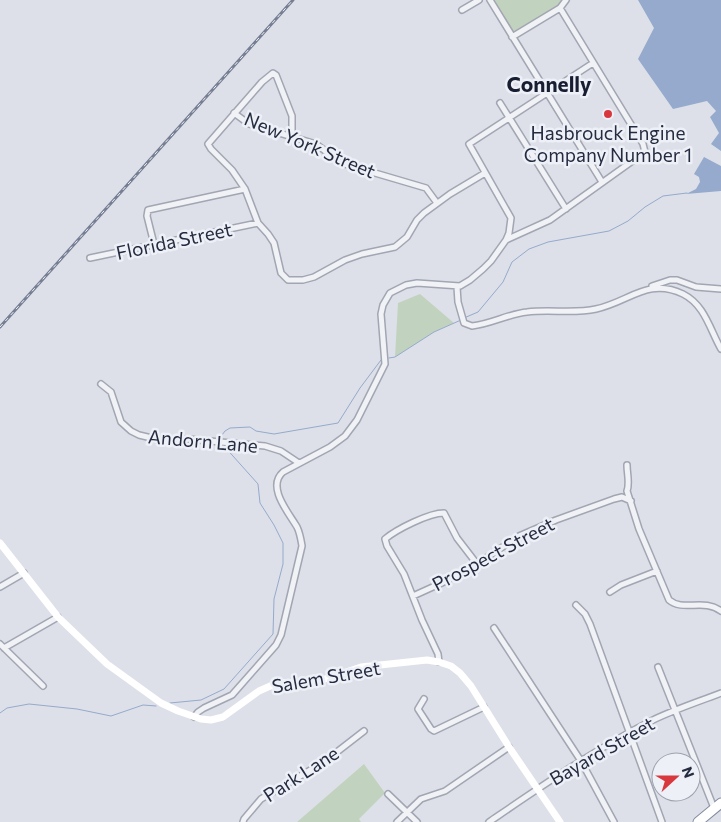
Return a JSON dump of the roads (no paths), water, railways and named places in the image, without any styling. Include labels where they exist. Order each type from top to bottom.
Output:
[{"type":"highway","points":[[698,822],[718,805]]},
{"type":"street","points":[[462,10],[479,0]]},
{"type":"street","points":[[490,0],[602,182]]},
{"type":"street","points":[[512,37],[560,8],[566,0]]},
{"type":"street","points":[[506,240],[536,228],[566,209],[645,152],[643,144],[560,8]]},
{"type":"street","points":[[194,717],[204,708],[232,695],[272,651],[281,635],[302,546],[299,532],[279,496],[277,482],[280,474],[330,447],[345,436],[357,420],[385,364],[381,314],[383,305],[390,293],[406,285],[417,283],[457,287],[483,270],[506,240],[511,218],[469,144],[593,63]]},
{"type":"street","points":[[292,137],[292,116],[276,75],[272,73],[208,144],[232,170],[245,189],[258,223],[274,243],[281,273],[288,280],[303,280],[314,277],[345,260],[362,254],[390,249],[407,236],[424,213],[485,173]]},
{"type":"street","points":[[500,103],[566,209]]},
{"type":"street","name":"New York Street","points":[[234,113],[249,124],[316,144],[341,163],[426,188],[437,203]]},
{"type":"street","points":[[154,244],[147,216],[148,210],[245,189]]},
{"type":"street","name":"Florida Street","points":[[90,258],[258,223]]},
{"type":"street","points":[[457,287],[458,302],[464,323],[472,326],[527,312],[595,309],[670,280],[677,280],[696,287],[721,289]]},
{"type":"street","points":[[649,288],[666,289],[684,294],[700,306],[721,350]]},
{"type":"street","name":"Andorn Lane","points":[[101,384],[111,392],[121,422],[130,431],[139,435],[160,440],[188,439],[265,446],[281,451],[300,463]]},
{"type":"street","points":[[628,465],[627,474],[630,485],[627,491],[639,529],[667,596],[678,605],[706,605],[721,611]]},
{"type":"street","name":"Prospect Street","points":[[412,596],[446,581],[533,530],[614,499],[622,497],[631,501]]},
{"type":"street","points":[[439,662],[438,654],[404,574],[387,546],[385,539],[422,519],[442,513],[446,515],[458,538],[477,564]]},
{"type":"street","name":"Salem Street","points":[[0,543],[58,617],[107,664],[161,703],[194,717],[211,720],[223,716],[259,691],[277,683],[316,682],[361,667],[427,660],[451,666],[465,678],[560,822]]},
{"type":"street","points":[[610,592],[621,585],[657,570]]},
{"type":"street","points":[[0,587],[24,573]]},
{"type":"street","points":[[576,605],[585,614],[590,624],[662,822]]},
{"type":"street","points":[[43,686],[2,646],[58,617]]},
{"type":"street","points":[[494,628],[581,761],[614,822]]},
{"type":"street","points":[[658,667],[675,711],[718,805]]},
{"type":"street","name":"Bayard Street","points":[[489,822],[581,761],[629,733],[652,721],[721,692]]},
{"type":"street","points":[[424,698],[418,709],[434,731],[484,707]]},
{"type":"street","name":"Park Lane","points":[[243,822],[244,818],[261,799],[324,762],[364,731]]},
{"type":"street","points":[[397,822],[420,799],[445,790],[509,747]]},
{"type":"street","points":[[388,794],[417,822]]},
{"type":"water","points":[[638,0],[721,0],[721,151],[711,144],[719,133],[710,117],[716,111],[707,101],[673,109],[638,59],[654,28]]},
{"type":"water","points":[[704,157],[721,166],[721,191],[686,194],[696,189],[700,182],[699,177],[694,174]]},
{"type":"waterway","points":[[464,318],[478,312],[503,282],[512,262],[529,249],[548,242],[609,231],[628,221],[645,207],[663,196],[687,193]]},
{"type":"waterway","points":[[389,358],[395,357],[434,332],[461,320]]},
{"type":"waterway","points":[[222,440],[222,435],[230,428],[250,427],[256,431],[274,434],[338,423],[360,388],[381,360]]},
{"type":"waterway","points":[[170,703],[201,700],[224,689],[273,634],[274,599],[283,564],[283,543],[260,503],[258,484],[224,446]]},
{"type":"waterway","points":[[0,713],[7,708],[29,704],[77,709],[111,716],[143,705],[156,706]]},
{"type":"railway","points":[[0,327],[293,0]]},
{"type":"place","name":"Hasbrouck Engine Company Number 1","points":[[608,114]]},
{"type":"district","name":"Connelly","points":[[549,85]]}]
